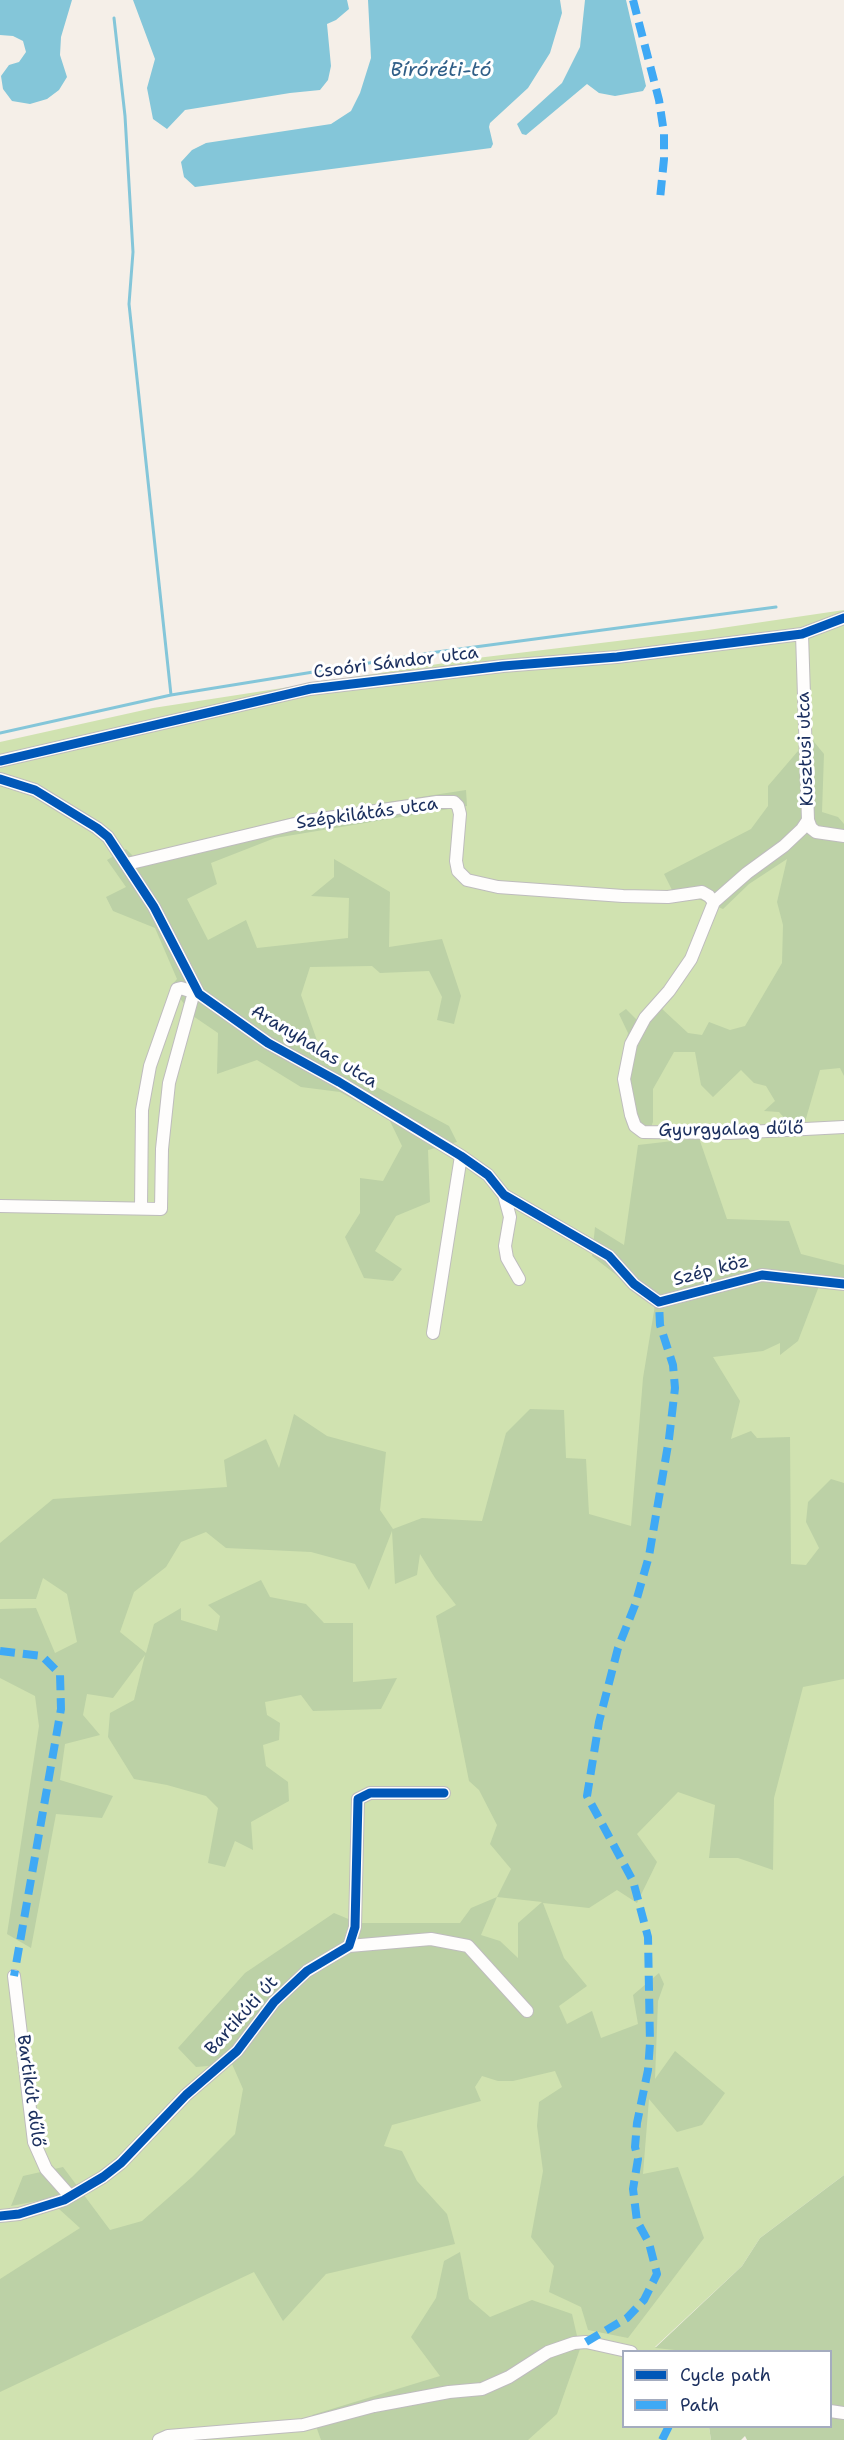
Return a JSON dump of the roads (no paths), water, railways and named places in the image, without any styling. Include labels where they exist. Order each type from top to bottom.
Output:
[{"type":"street","name":"Csoóri Sándor utca","points":[[0,761],[310,689],[503,666],[617,657],[802,634],[844,618]]},
{"type":"street","name":"Kusztusi utca","points":[[802,634],[808,820],[811,828],[816,832],[844,836]]},
{"type":"street","name":"Aranyhalas utca","points":[[0,779],[35,790],[108,837],[154,907],[197,993],[268,1043],[339,1082],[461,1155],[488,1175],[504,1195],[609,1256],[634,1284],[659,1302]]},
{"type":"street","name":"Szépkilátás utca","points":[[127,864],[307,821],[437,802],[454,802],[460,814],[456,861],[458,871],[467,880],[498,887],[623,897],[668,897],[702,892],[714,902]]},
{"type":"street","name":"Gyurgyalag dűlő","points":[[808,820],[784,846],[747,873],[714,902],[691,959],[669,991],[645,1018],[632,1044],[624,1079],[635,1126],[643,1132],[729,1132],[844,1127]]},
{"type":"street","points":[[0,1206],[161,1209],[162,1149],[169,1083],[197,993],[181,988],[177,989],[150,1066],[142,1110],[141,1208]]},
{"type":"street","points":[[433,1333],[461,1155]]},
{"type":"street","points":[[504,1195],[510,1217],[505,1246],[507,1258],[519,1279]]},
{"type":"street","name":"Szép köz","points":[[659,1302],[762,1275],[844,1284]]},
{"type":"street","points":[[444,1793],[370,1793],[358,1799],[355,1927],[349,1946],[431,1939],[468,1946],[527,2011]]},
{"type":"street","name":"Bartikúti út","points":[[0,2216],[42,2208],[70,2196],[103,2177],[121,2163],[186,2095],[237,2051],[274,2002],[308,1971],[349,1946]]},
{"type":"street","name":"Bartikút dűlő","points":[[14,1976],[34,2142],[46,2169],[70,2196]]},
{"type":"street","points":[[159,2440],[168,2436],[303,2425],[374,2406],[448,2392],[482,2389],[509,2377],[548,2352],[574,2343],[586,2342],[622,2350]]},
{"type":"water","points":[[0,0],[72,0],[61,37],[60,55],[67,77],[59,90],[47,99],[30,104],[12,101],[3,89],[1,76],[9,65],[19,62],[26,52],[23,41],[13,36],[0,35]]},
{"type":"water","points":[[133,0],[347,0],[349,9],[327,24],[331,66],[328,80],[320,90],[185,110],[167,129],[153,119],[147,88],[155,59]]},
{"type":"water","name":"Bíróréti-tó","points":[[368,0],[560,0],[562,13],[550,53],[528,88],[490,123],[493,144],[491,148],[195,187],[184,177],[181,162],[192,150],[206,143],[331,124],[351,111],[360,93],[371,58]]},
{"type":"water","points":[[585,0],[626,0],[646,86],[643,91],[615,96],[599,93],[587,84],[526,135],[522,134],[517,124],[562,83],[580,47]]},
{"type":"waterway","points":[[114,18],[125,116],[133,252],[129,304],[171,695]]},
{"type":"waterway","points":[[0,733],[171,695],[437,652],[776,607]]}]
